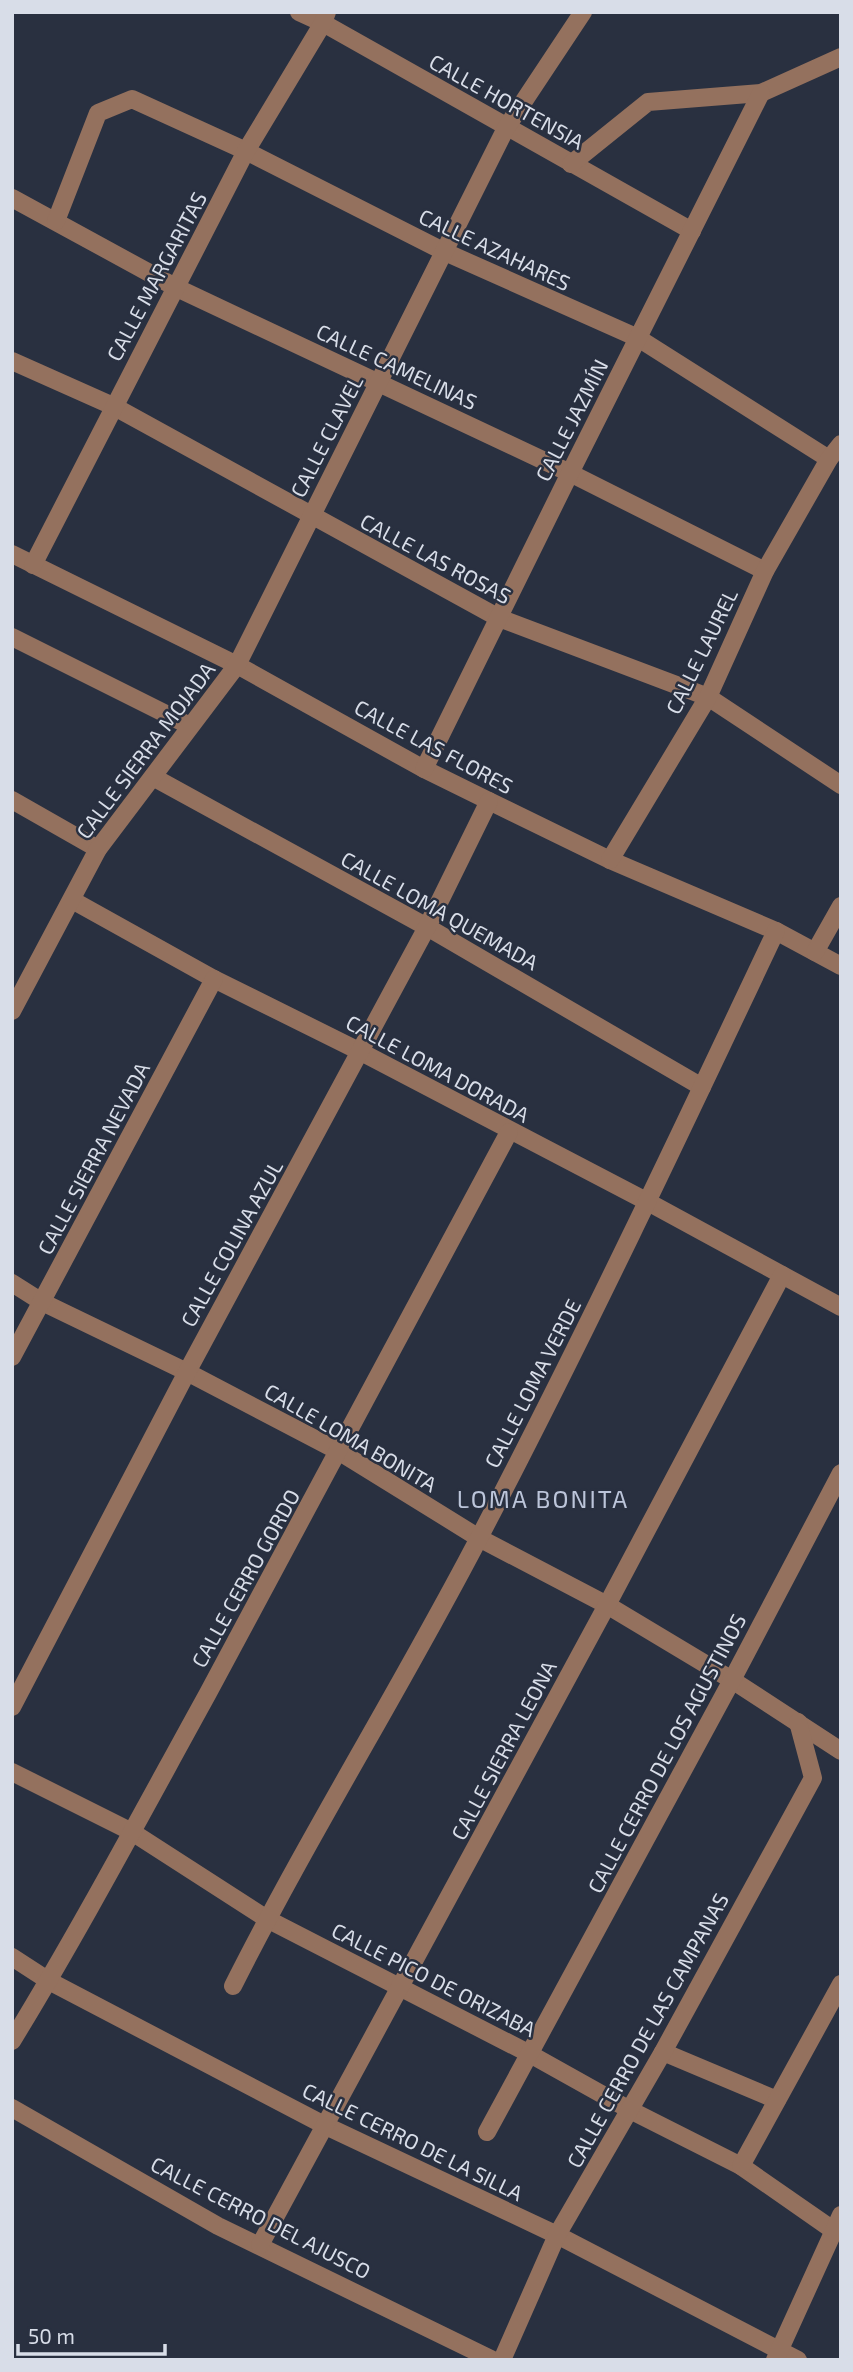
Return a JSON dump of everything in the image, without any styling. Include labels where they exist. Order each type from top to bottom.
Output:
[{"type":"street","name":"CALLE HORTENSIA","points":[[299,12],[325,18],[506,128],[692,231]]},
{"type":"street","name":"CALLE CLAVEL","points":[[237,665],[506,128],[583,12]]},
{"type":"street","name":"CALLE MARGARITAS","points":[[33,565],[246,151],[325,18]]},
{"type":"street","points":[[571,164],[648,102],[761,93],[841,57]]},
{"type":"street","name":"CALLE JAZMÍN","points":[[424,769],[761,93]]},
{"type":"street","name":"CALLE AZAHARES","points":[[56,221],[99,113],[132,99],[246,151],[444,252],[638,338],[829,459]]},
{"type":"street","name":"CALLE CAMELINAS","points":[[12,198],[177,288],[570,473],[765,571]]},
{"type":"street","name":"CALLE LAS ROSAS","points":[[12,361],[113,406],[499,618],[708,697],[841,785]]},
{"type":"street","name":"CALLE LAUREL","points":[[610,860],[708,697],[765,571],[829,459],[841,444]]},
{"type":"street","name":"CALLE LAS FLORES","points":[[12,554],[237,665],[489,802],[610,860],[776,931],[841,967]]},
{"type":"street","points":[[12,637],[190,726]]},
{"type":"street","name":"CALLE SIERRA MOJADA","points":[[12,1011],[98,849],[237,665]]},
{"type":"street","name":"CALLE LOMA QUEMADA","points":[[153,777],[427,927],[702,1087]]},
{"type":"street","points":[[12,800],[98,849]]},
{"type":"street","name":"CALLE COLINA AZUL","points":[[12,1707],[187,1372],[427,927],[489,802]]},
{"type":"street","name":"CALLE LOMA DORADA","points":[[72,900],[214,979],[361,1052],[509,1132],[648,1202],[841,1307]]},
{"type":"street","points":[[815,952],[841,906]]},
{"type":"street","name":"CALLE LOMA VERDE","points":[[233,1986],[267,1919],[479,1538],[648,1202],[776,931]]},
{"type":"street","name":"CALLE SIERRA NEVADA","points":[[12,1357],[214,979]]},
{"type":"street","name":"CALLE CERRO GORDO","points":[[12,2041],[49,1981],[132,1832],[340,1452],[509,1132]]},
{"type":"street","name":"CALLE SIERRA LEONA","points":[[260,2245],[607,1605],[782,1275]]},
{"type":"street","name":"CALLE LOMA BONITA","points":[[12,1283],[42,1302],[187,1372],[340,1452],[479,1538],[607,1605],[732,1679],[841,1751]]},
{"type":"street","name":"CALLE CERRO DE LOS AGUSTINOS","points":[[486,2132],[841,1473]]},
{"type":"street","name":"CALLE CERRO DE LAS CAMPANAS","points":[[502,2360],[557,2235],[663,2052],[813,1778],[798,1722]]},
{"type":"street","name":"CALLE PICO DE ORIZABA","points":[[12,1772],[132,1832],[267,1919],[741,2166],[837,2222]]},
{"type":"street","name":"CALLE CERRO DE LA SILLA","points":[[12,1957],[49,1981],[326,2126],[557,2235],[778,2356],[798,2360]]},
{"type":"street","points":[[741,2166],[841,1984]]},
{"type":"street","points":[[663,2052],[777,2100]]},
{"type":"street","name":"CALLE CERRO DEL AJUSCO","points":[[12,2108],[218,2226],[493,2360]]},
{"type":"street","points":[[778,2356],[837,2222]]},
{"type":"district","name":"LOMA BONITA","points":[[543,1498]]}]
